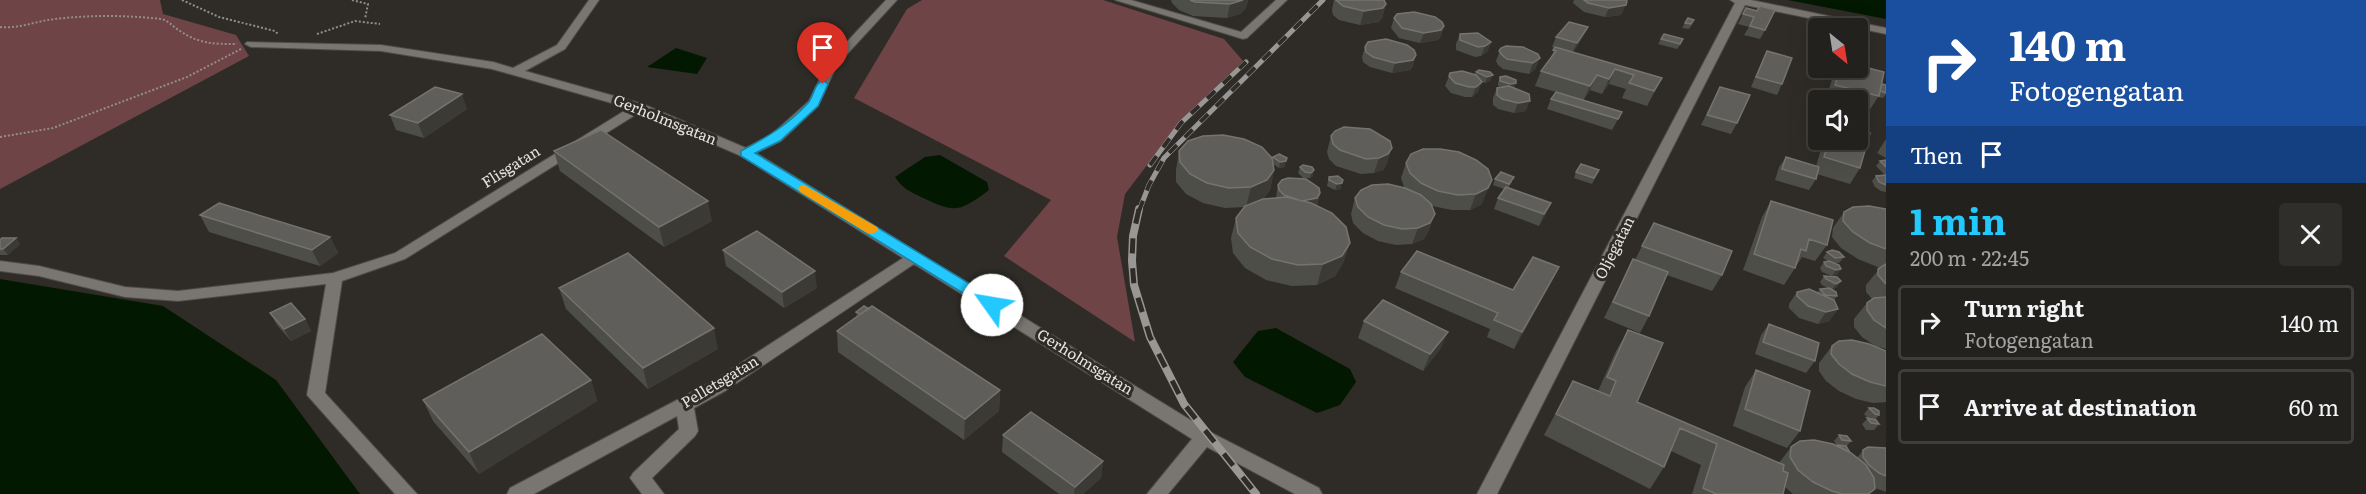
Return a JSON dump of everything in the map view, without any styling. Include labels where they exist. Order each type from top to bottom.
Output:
[{"type":"lane","points":[[516,71],[561,47],[594,0]]},
{"type":"lane","points":[[746,153],[776,138],[814,103],[832,64],[892,0]]},
{"type":"lane","points":[[1120,0],[1243,36],[1282,0]]},
{"type":"lane","points":[[1739,1],[1886,30]]},
{"type":"lane","name":"Oljegatan","points":[[1487,494],[1739,1]]},
{"type":"lane","name":"Gerholmsgatan","points":[[251,44],[381,48],[516,71],[639,107],[746,153],[1204,437],[1312,494]]},
{"type":"lane","name":"Flisgatan","points":[[0,266],[39,271],[125,291],[178,296],[335,278],[400,256],[639,107]]},
{"type":"lane","name":"Pelletsgatan","points":[[517,494],[718,386],[915,257]]},
{"type":"lane","points":[[335,278],[316,395],[407,494]]},
{"type":"lane","points":[[654,494],[640,478],[688,431],[684,404]]},
{"type":"lane","points":[[1157,494],[1204,437]]},
{"type":"path","points":[[182,0],[219,17],[275,31],[292,46],[342,23],[365,19],[380,24]]},
{"type":"path","points":[[352,0],[368,4],[365,19]]},
{"type":"path","points":[[0,27],[11,28],[44,20],[94,14],[110,17],[164,18],[180,31],[206,44],[251,44]]},
{"type":"path","points":[[0,137],[53,129],[187,76],[251,44]]},
{"type":"shaded area","points":[[0,0],[160,0],[163,14],[236,35],[249,56],[0,189]]},
{"type":"shaded area","points":[[922,0],[1103,0],[1224,39],[1243,61],[1183,118],[1125,194],[1117,237],[1135,342],[1004,256],[1051,200],[854,98],[907,9]]},
{"type":"shaded area","points":[[1788,0],[1886,0],[1886,19]]},
{"type":"shaded area","points":[[676,48],[707,58],[697,74],[647,67]]},
{"type":"shaded area","points":[[940,155],[987,182],[989,190],[963,207],[949,208],[909,191],[895,177],[925,157]]},
{"type":"shaded area","points":[[0,279],[163,306],[276,380],[360,494],[0,494]]},
{"type":"shaded area","points":[[1276,328],[1350,369],[1356,382],[1340,405],[1317,413],[1245,377],[1233,362],[1258,331]]},
{"type":"building","points":[[1190,0],[1243,0],[1230,4]]},
{"type":"building","points":[[1336,0],[1384,0],[1386,4],[1383,8],[1364,11],[1343,6]]},
{"type":"building","points":[[1584,0],[1627,1],[1626,5],[1609,8]]},
{"type":"building","points":[[1760,6],[1775,10],[1765,30],[1750,26],[1754,17],[1743,14],[1746,8],[1757,11]]},
{"type":"building","points":[[1414,12],[1435,17],[1444,26],[1441,30],[1424,33],[1402,28],[1394,18],[1397,14]]},
{"type":"building","points":[[1688,18],[1694,20],[1691,24],[1685,23]]},
{"type":"building","points":[[1569,22],[1588,27],[1577,43],[1556,37]]},
{"type":"building","points":[[1478,33],[1491,42],[1478,47],[1460,40],[1460,34]]},
{"type":"building","points":[[1664,34],[1683,39],[1680,44],[1661,39]]},
{"type":"building","points":[[1386,39],[1407,45],[1414,50],[1416,55],[1413,60],[1395,63],[1373,57],[1366,52],[1365,47],[1368,42]]},
{"type":"building","points":[[1506,46],[1523,47],[1538,54],[1540,58],[1533,63],[1507,59],[1499,51]]},
{"type":"building","points":[[1555,47],[1662,78],[1654,91],[1629,83],[1634,75],[1615,69],[1609,79],[1597,75],[1590,86],[1541,71],[1556,51],[1553,50]]},
{"type":"building","points":[[1767,51],[1792,58],[1782,84],[1756,77]]},
{"type":"building","points":[[1868,68],[1884,72],[1879,96],[1868,93],[1868,90],[1855,90],[1835,85],[1837,78],[1868,78]]},
{"type":"building","points":[[1479,70],[1490,72],[1493,75],[1487,77],[1476,72]]},
{"type":"building","points":[[1462,71],[1476,75],[1482,82],[1476,87],[1469,87],[1455,83],[1449,76],[1450,73]]},
{"type":"building","points":[[1506,76],[1516,80],[1516,83],[1500,81],[1500,77]]},
{"type":"building","points":[[1882,84],[1886,85],[1886,93],[1880,91]]},
{"type":"building","points":[[1509,86],[1529,94],[1530,101],[1518,103],[1502,99],[1497,95],[1497,88]]},
{"type":"building","points":[[435,87],[462,94],[418,123],[390,115]]},
{"type":"building","points":[[1720,87],[1750,95],[1737,123],[1707,115]]},
{"type":"building","points":[[1556,92],[1622,112],[1618,119],[1551,99]]},
{"type":"building","points":[[1344,127],[1370,129],[1390,141],[1392,148],[1388,154],[1379,158],[1366,159],[1340,150],[1333,144],[1331,136],[1335,131]]},
{"type":"building","points":[[601,130],[708,201],[659,227],[554,151]]},
{"type":"building","points":[[1223,135],[1244,139],[1262,147],[1272,158],[1274,170],[1267,180],[1251,187],[1229,188],[1207,183],[1190,174],[1180,162],[1179,151],[1188,141],[1203,136]]},
{"type":"building","points":[[1423,149],[1459,152],[1476,160],[1488,169],[1492,180],[1488,188],[1476,194],[1458,195],[1438,191],[1421,183],[1410,173],[1406,163],[1411,154]]},
{"type":"building","points":[[1826,150],[1865,150],[1860,168],[1824,157]]},
{"type":"building","points":[[1279,154],[1287,158],[1286,161],[1280,162],[1273,157]]},
{"type":"building","points":[[1786,157],[1819,167],[1816,179],[1782,169]]},
{"type":"building","points":[[1581,164],[1599,170],[1594,178],[1576,172]]},
{"type":"building","points":[[1303,165],[1312,167],[1314,170],[1311,173],[1305,172],[1300,167]]},
{"type":"building","points":[[1501,172],[1514,177],[1509,184],[1495,179]]},
{"type":"building","points":[[1886,175],[1886,185],[1879,182],[1876,176]]},
{"type":"building","points":[[1338,176],[1343,180],[1342,183],[1337,184],[1329,180],[1329,177]]},
{"type":"building","points":[[1306,179],[1319,188],[1320,193],[1317,198],[1302,201],[1284,195],[1278,185],[1282,180]]},
{"type":"building","points":[[1388,184],[1421,195],[1431,204],[1435,214],[1430,223],[1418,228],[1402,229],[1384,225],[1368,217],[1358,207],[1355,198],[1361,190],[1372,185]]},
{"type":"building","points":[[1506,187],[1551,203],[1544,214],[1498,198]]},
{"type":"building","points":[[1286,197],[1311,203],[1332,213],[1346,227],[1350,243],[1342,256],[1323,264],[1298,265],[1272,259],[1250,247],[1238,233],[1236,218],[1245,206],[1263,199]]},
{"type":"building","points":[[1771,201],[1833,220],[1827,245],[1809,239],[1806,251],[1801,249],[1795,268],[1754,254]]},
{"type":"building","points":[[219,203],[330,237],[312,250],[200,215]]},
{"type":"building","points":[[1869,206],[1886,209],[1886,249],[1870,243],[1853,232],[1843,221],[1844,212],[1853,207]]},
{"type":"building","points":[[1654,223],[1732,251],[1722,275],[1642,246]]},
{"type":"building","points":[[757,231],[815,271],[782,292],[723,250]]},
{"type":"building","points":[[2,238],[16,238],[0,249]]},
{"type":"building","points":[[1832,250],[1844,257],[1835,258],[1827,252]]},
{"type":"building","points":[[1417,251],[1513,290],[1533,257],[1559,267],[1522,332],[1494,320],[1498,313],[1401,272]]},
{"type":"building","points":[[628,253],[714,328],[643,368],[559,288]]},
{"type":"building","points":[[1633,259],[1668,272],[1649,316],[1613,302]]},
{"type":"building","points":[[1829,261],[1839,265],[1841,269],[1836,270],[1826,266],[1824,262]]},
{"type":"building","points":[[1886,264],[1886,284],[1878,275],[1878,269]]},
{"type":"building","points":[[1824,276],[1837,277],[1841,281],[1836,284]]},
{"type":"building","points":[[1829,288],[1836,292],[1837,296],[1825,295],[1820,289]]},
{"type":"building","points":[[1809,289],[1834,300],[1838,309],[1826,312],[1808,306],[1797,296],[1797,292]]},
{"type":"building","points":[[1886,297],[1886,328],[1874,320],[1867,310],[1867,303],[1874,298]]},
{"type":"building","points":[[1383,300],[1448,332],[1430,354],[1364,321]]},
{"type":"building","points":[[291,303],[305,319],[284,329],[270,313]]},
{"type":"building","points":[[864,306],[869,309],[860,314],[856,312]]},
{"type":"building","points":[[872,306],[1000,390],[965,419],[837,331]]},
{"type":"building","points":[[1769,324],[1819,343],[1815,361],[1763,342]]},
{"type":"building","points":[[1628,330],[1663,343],[1637,402],[1784,465],[1783,471],[1788,473],[1783,494],[1716,494],[1703,488],[1717,444],[1680,428],[1664,467],[1556,414],[1573,381],[1610,396],[1616,381],[1607,377]]},
{"type":"building","points":[[542,334],[591,380],[469,452],[423,400]]},
{"type":"building","points":[[1852,340],[1886,351],[1886,386],[1852,374],[1831,354],[1832,346],[1839,341]]},
{"type":"building","points":[[1756,370],[1810,391],[1800,431],[1745,409]]},
{"type":"building","points":[[1869,408],[1879,411],[1879,415],[1875,414]]},
{"type":"building","points":[[1031,412],[1103,461],[1075,487],[1003,435]]},
{"type":"building","points":[[1867,418],[1876,420],[1879,424],[1871,423]]},
{"type":"building","points":[[1839,435],[1847,436],[1851,441],[1842,440]]},
{"type":"building","points":[[1814,440],[1833,444],[1851,453],[1866,465],[1874,478],[1875,489],[1868,494],[1842,494],[1813,482],[1798,470],[1790,457],[1791,447],[1800,441]]},
{"type":"building","points":[[1837,445],[1846,446],[1849,451],[1847,451]]},
{"type":"building","points":[[1868,447],[1886,448],[1886,476],[1869,465],[1863,457],[1863,450]]},
{"type":"railway","points":[[1139,211],[1149,185],[1164,158],[1323,0]]},
{"type":"railway","points":[[1150,165],[1181,123],[1246,62]]},
{"type":"railway","points":[[1139,209],[1133,236],[1134,285],[1150,337],[1184,404],[1256,494]]},
{"type":"slow traffic","points":[[804,189],[872,230]]},
{"type":"route","points":[[823,84],[814,103],[776,138],[746,153],[992,305]]}]
